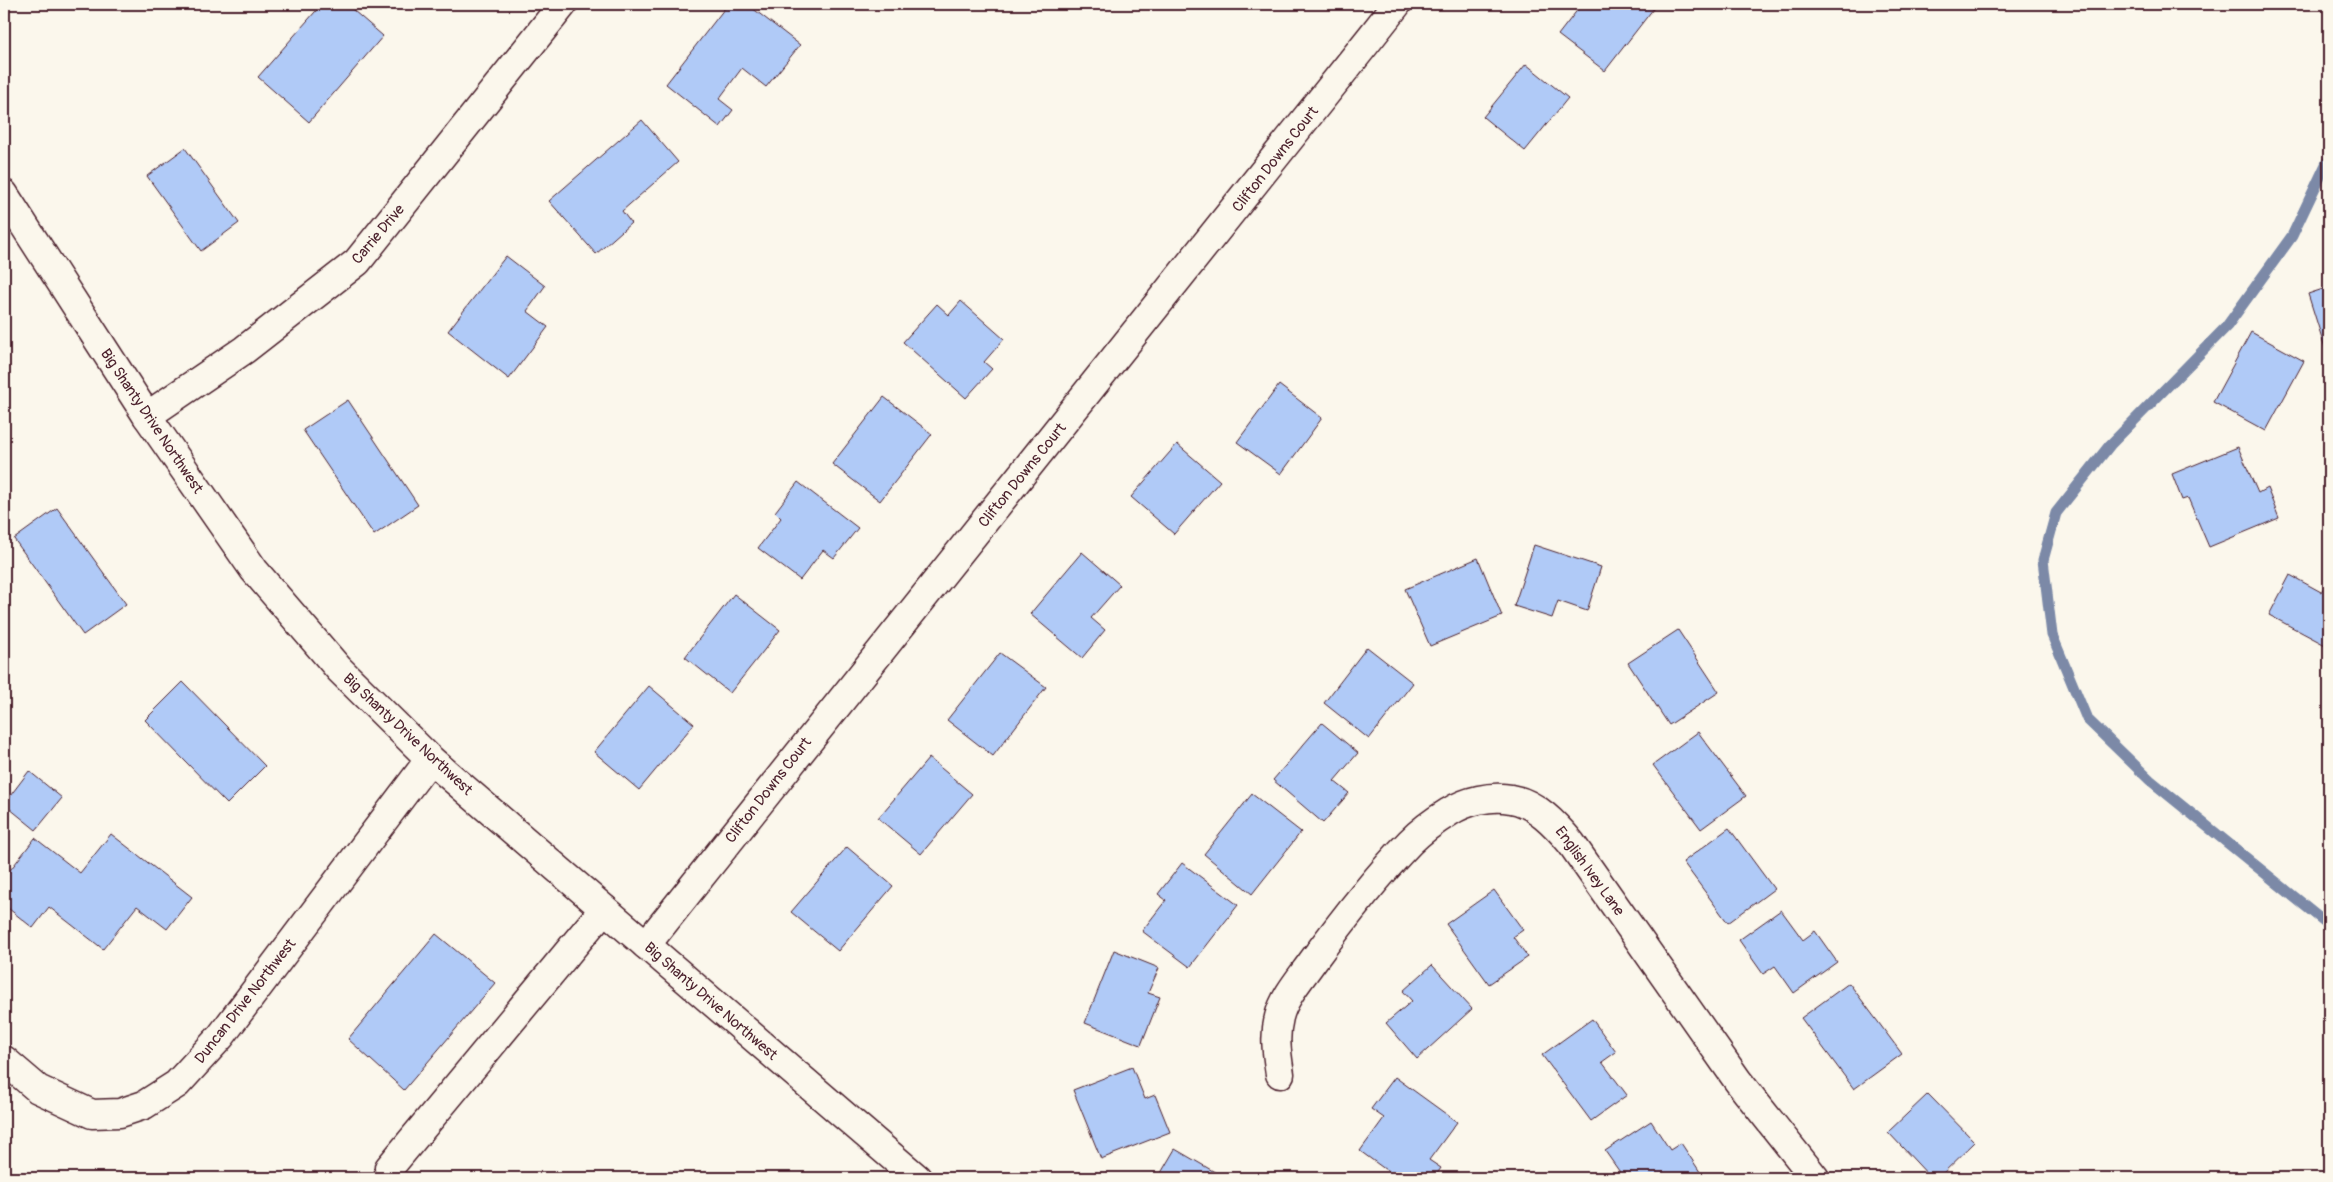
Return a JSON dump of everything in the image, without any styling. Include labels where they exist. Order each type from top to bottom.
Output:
[{"type":"street","name":"Carrie Drive","points":[[147,416],[251,344],[357,262],[563,4]]},
{"type":"street","name":"Clifton Downs Court","points":[[646,945],[857,678],[1188,269],[1397,4]]},
{"type":"street","name":"Big Shanty Drive Northwest","points":[[4,194],[147,416],[254,570],[339,669],[430,759],[917,1178]]},
{"type":"street","name":"Duncan Drive Northwest","points":[[4,1060],[38,1089],[92,1114],[120,1113],[144,1105],[176,1084],[221,1036],[430,759]]},
{"type":"street","name":"English Ivey Lane","points":[[1280,1074],[1276,1040],[1279,1016],[1294,987],[1328,940],[1394,860],[1412,840],[1450,811],[1479,799],[1512,799],[1528,806],[1553,822],[1571,843],[1738,1081],[1815,1178]]},
{"type":"street","points":[[389,1168],[604,908]]},
{"type":"building","points":[[322,4],[346,4],[383,36],[309,122],[258,77]]},
{"type":"building","points":[[728,4],[747,4],[800,45],[766,87],[742,68],[719,99],[733,110],[720,127],[666,84]]},
{"type":"building","points":[[1582,4],[1657,4],[1605,71],[1558,35]]},
{"type":"building","points":[[1526,64],[1568,98],[1525,151],[1483,117]]},
{"type":"building","points":[[642,120],[678,162],[622,211],[631,223],[596,254],[549,201]]},
{"type":"building","points":[[185,148],[239,223],[201,251],[147,176]]},
{"type":"building","points":[[506,256],[545,286],[527,311],[548,327],[509,379],[448,331]]},
{"type":"building","points":[[2329,287],[2329,350],[2326,351],[2308,294]]},
{"type":"building","points":[[961,301],[1004,339],[984,362],[992,369],[966,398],[903,342],[937,304],[949,315]]},
{"type":"building","points":[[2251,332],[2304,361],[2266,431],[2213,402]]},
{"type":"building","points":[[1279,385],[1322,418],[1281,474],[1237,442]]},
{"type":"building","points":[[884,397],[932,434],[880,501],[832,464]]},
{"type":"building","points":[[348,400],[418,505],[374,535],[303,430]]},
{"type":"building","points":[[1177,444],[1220,481],[1174,534],[1131,497]]},
{"type":"building","points":[[2238,447],[2258,493],[2267,488],[2279,518],[2209,547],[2188,498],[2182,500],[2172,474]]},
{"type":"building","points":[[798,482],[858,528],[834,558],[823,550],[800,580],[758,548],[781,518],[775,512]]},
{"type":"building","points":[[57,508],[126,604],[83,635],[14,539]]},
{"type":"building","points":[[1534,545],[1601,567],[1587,611],[1558,601],[1552,618],[1514,606]]},
{"type":"building","points":[[1082,552],[1120,585],[1091,618],[1105,630],[1082,658],[1030,614]]},
{"type":"building","points":[[1478,558],[1502,616],[1430,646],[1405,589]]},
{"type":"building","points":[[2290,575],[2321,592],[2329,579],[2329,647],[2269,615]]},
{"type":"building","points":[[734,594],[780,630],[730,693],[685,657]]},
{"type":"building","points":[[1678,630],[1719,692],[1669,725],[1628,663]]},
{"type":"building","points":[[1367,647],[1413,683],[1369,739],[1324,703]]},
{"type":"building","points":[[1000,653],[1046,687],[993,756],[947,720]]},
{"type":"building","points":[[183,682],[265,766],[227,804],[145,720]]},
{"type":"building","points":[[649,686],[694,724],[639,790],[594,752]]},
{"type":"building","points":[[1322,723],[1358,753],[1334,781],[1349,793],[1323,823],[1273,780]]},
{"type":"building","points":[[1698,732],[1746,796],[1701,829],[1653,765]]},
{"type":"building","points":[[929,758],[972,794],[921,854],[878,818]]},
{"type":"building","points":[[29,771],[62,798],[36,830],[4,804]]},
{"type":"building","points":[[1252,794],[1301,832],[1252,894],[1204,854]]},
{"type":"building","points":[[1729,828],[1774,889],[1728,923],[1683,862]]},
{"type":"building","points":[[111,834],[192,897],[167,929],[137,906],[103,949],[49,907],[33,928],[4,905],[4,878],[35,838],[80,873]]},
{"type":"building","points":[[847,847],[893,886],[838,951],[791,912]]},
{"type":"building","points":[[1182,863],[1238,905],[1190,967],[1142,931],[1166,900],[1158,894]]},
{"type":"building","points":[[1494,890],[1523,930],[1513,937],[1528,957],[1489,984],[1446,924]]},
{"type":"building","points":[[1781,910],[1803,940],[1815,931],[1837,962],[1794,993],[1775,966],[1763,974],[1739,940]]},
{"type":"building","points":[[436,934],[495,983],[404,1090],[348,1039]]},
{"type":"building","points":[[1114,950],[1159,968],[1148,993],[1160,997],[1141,1045],[1085,1023]]},
{"type":"building","points":[[1432,965],[1472,1009],[1417,1059],[1386,1023],[1412,1001],[1403,991]]},
{"type":"building","points":[[1849,983],[1902,1054],[1854,1089],[1801,1018]]},
{"type":"building","points":[[1592,1019],[1616,1052],[1602,1062],[1627,1095],[1591,1121],[1542,1055]]},
{"type":"building","points":[[1132,1067],[1145,1099],[1155,1095],[1170,1132],[1101,1159],[1073,1090]]},
{"type":"building","points":[[1395,1077],[1457,1122],[1429,1160],[1441,1168],[1434,1178],[1397,1178],[1360,1151],[1384,1118],[1371,1109]]},
{"type":"building","points":[[1928,1094],[1975,1142],[1938,1178],[1931,1178],[1888,1132]]},
{"type":"building","points":[[1651,1121],[1670,1150],[1681,1143],[1704,1178],[1624,1178],[1605,1151]]},
{"type":"building","points":[[1175,1149],[1225,1178],[1158,1178]]},
{"type":"waterway","points":[[2329,158],[2292,236],[2227,326],[2110,445],[2056,513],[2043,560],[2052,635],[2087,719],[2150,780],[2329,925]]}]
